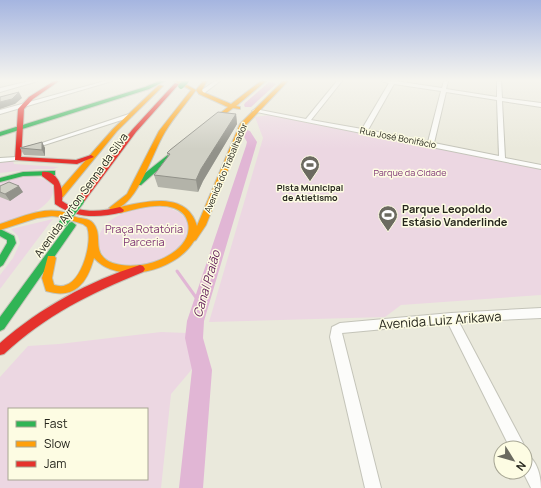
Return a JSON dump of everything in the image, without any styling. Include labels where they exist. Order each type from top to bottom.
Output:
[{"type":"main road","points":[[27,104],[23,108],[18,156],[60,162],[79,162],[91,156]]},
{"type":"main road","points":[[0,134],[100,104]]},
{"type":"main road","points":[[60,195],[91,156],[138,104]]},
{"type":"main road","name":"Avenida Ayrton Senna da Silva","points":[[0,310],[83,202],[165,104]]},
{"type":"main road","points":[[101,214],[122,203],[130,195],[162,131],[188,104]]},
{"type":"main road","points":[[223,104],[230,108],[268,113]]},
{"type":"main road","name":"Avenida do Trabalhador","points":[[204,128],[237,104]]},
{"type":"main road","name":"Avenida do Trabalhador","points":[[140,269],[152,267],[169,260],[182,250],[202,225],[241,128],[260,104]]},
{"type":"main road","points":[[134,186],[187,142]]},
{"type":"main road","points":[[0,175],[45,174],[60,170],[64,166],[60,162]]},
{"type":"main road","points":[[0,180],[23,174]]},
{"type":"main road","points":[[45,174],[57,182],[59,186],[60,195],[58,202],[64,207],[92,214],[108,213],[159,202],[172,204],[190,215],[194,224],[193,234],[188,243]]},
{"type":"main road","points":[[0,227],[58,214],[92,226],[94,235],[89,266],[81,282],[62,290],[50,288],[47,278],[52,253]]},
{"type":"main road","name":"Avenida Ayrton Senna da Silva","points":[[0,326],[52,253],[67,224]]},
{"type":"main road","points":[[0,232],[8,235],[12,240],[12,243],[0,263]]},
{"type":"main road","points":[[93,245],[95,253],[101,261],[112,267],[125,270],[140,269]]},
{"type":"main road","points":[[0,350],[32,322],[55,307],[81,293],[140,269]]},
{"type":"street","points":[[0,112],[37,104]]},
{"type":"street","points":[[308,120],[321,104]]},
{"type":"street","points":[[364,131],[380,104]]},
{"type":"street","points":[[430,144],[440,104]]},
{"type":"street","points":[[500,104],[502,159]]},
{"type":"street","name":"Rua José Bonifácio","points":[[268,113],[541,167]]},
{"type":"street","points":[[0,160],[18,156],[128,116]]},
{"type":"street","name":"Avenida Luiz Arikawa","points":[[373,488],[336,331],[340,328],[451,318],[541,313]]},
{"type":"street","points":[[451,318],[514,440]]},
{"type":"street","points":[[533,476],[539,488]]},
{"type":"green space","name":"Parque Leopoldo Estásio Vanderlinde","points":[[270,115],[541,169],[541,295],[401,305],[385,317],[209,322],[263,138],[255,117]]},
{"type":"green space","points":[[0,161],[13,161],[14,164],[59,167],[53,169],[37,169],[0,173]]},
{"type":"green space","points":[[28,176],[38,177],[50,183],[53,188],[51,198],[46,204],[29,215],[0,225],[0,182]]},
{"type":"green space","name":"Praça Rotatória Parceria","points":[[143,206],[169,208],[181,214],[189,224],[184,242],[166,257],[149,263],[126,265],[106,258],[101,252],[99,245],[99,237],[102,230],[107,224],[121,214]]},
{"type":"green space","points":[[53,219],[0,289],[0,275],[13,258],[20,243],[18,236],[11,229]]},
{"type":"green space","points":[[161,332],[187,333],[193,368],[171,394],[161,488],[0,488],[0,377],[28,346],[59,344]]},
{"type":"building","points":[[218,112],[236,114],[201,169],[196,180],[154,175],[170,154],[167,153],[170,150]]},
{"type":"building","points":[[42,142],[42,150],[20,148]]},
{"type":"building","points":[[9,182],[19,186],[5,194],[0,192],[0,186]]},
{"type":"waterway","name":"Canal Praião","points":[[191,488],[202,370],[195,346],[195,321],[251,146],[252,142],[247,133]]},
{"type":"waterway","points":[[177,271],[200,303]]},
{"type":"traffic: fast","points":[[0,134],[97,104]]},
{"type":"traffic: fast","points":[[138,183],[178,149]]},
{"type":"traffic: fast","points":[[0,180],[23,174],[52,173]]},
{"type":"traffic: fast","points":[[63,223],[80,201]]},
{"type":"traffic: fast","points":[[0,326],[72,225]]},
{"type":"traffic: fast","points":[[0,232],[11,238],[12,243],[0,263]]},
{"type":"traffic: slow","points":[[60,195],[115,130],[142,104]]},
{"type":"traffic: slow","points":[[113,208],[122,203],[130,195],[162,131],[183,104]]},
{"type":"traffic: slow","points":[[224,104],[238,108]]},
{"type":"traffic: slow","points":[[211,123],[235,104]]},
{"type":"traffic: slow","points":[[193,238],[202,225],[243,124],[263,104]]},
{"type":"traffic: slow","points":[[0,227],[37,215],[52,213],[88,223],[93,230],[96,254],[103,262],[112,267],[123,269],[147,267],[169,260],[183,249],[192,235],[193,227],[190,216],[184,209],[174,205],[151,204],[120,210]]},
{"type":"traffic: slow","points":[[51,258],[47,278],[50,288],[60,290],[69,289],[75,285],[85,271],[93,245]]},
{"type":"traffic: jam","points":[[26,104],[21,109],[17,159],[77,162],[91,157]]},
{"type":"traffic: jam","points":[[80,201],[134,131],[159,104]]},
{"type":"traffic: jam","points":[[45,174],[53,179],[58,185],[58,202],[65,207],[88,214],[120,210]]},
{"type":"traffic: jam","points":[[0,350],[32,323],[48,312],[83,293],[140,269]]},
{"type":"place","name":"Pista Municipal de Atletismo","points":[[310,182]]},
{"type":"place","name":"Parque Leopoldo Estásio Vanderlinde","points":[[388,232]]},
{"type":"park label","name":"Parque da Cidade","points":[[410,173]]}]
